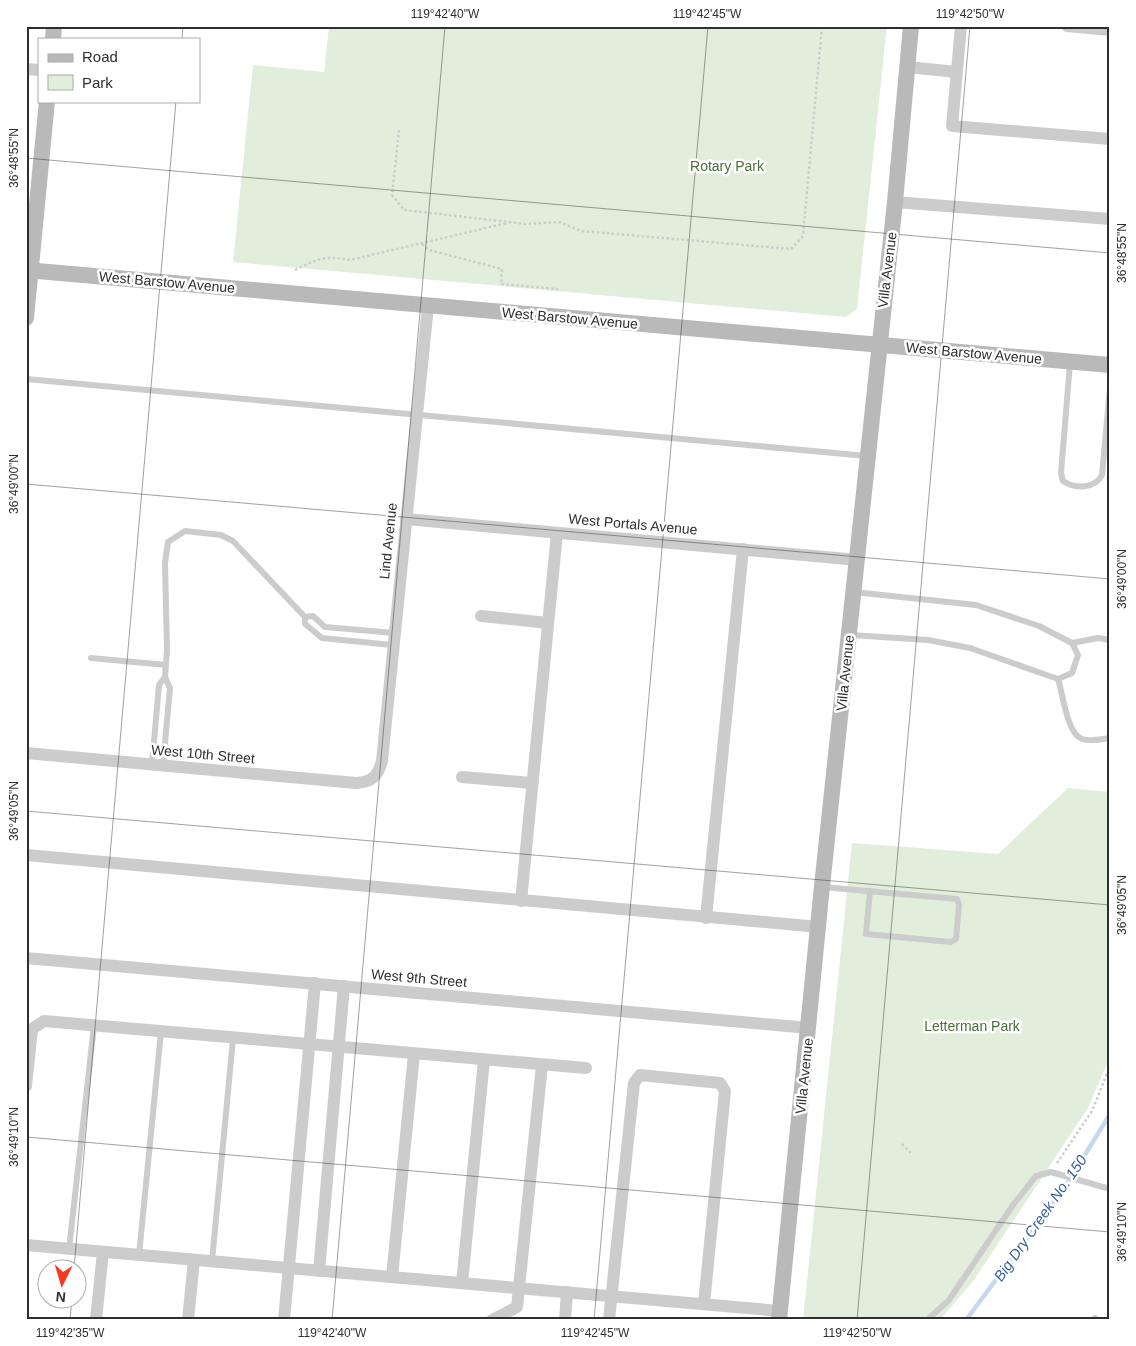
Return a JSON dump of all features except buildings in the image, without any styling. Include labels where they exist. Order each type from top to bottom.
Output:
[{"type":"main road","name":"Villa Avenue","points":[[780,1315],[822,886],[895,202],[911,26]]},
{"type":"main road","points":[[26,318],[29,270],[47,102]]},
{"type":"main road","name":"West Barstow Avenue","points":[[29,270],[1110,365]]},
{"type":"street","points":[[961,26],[952,126],[1110,139]]},
{"type":"street","points":[[1067,26],[1110,30]]},
{"type":"street","points":[[908,67],[956,72]]},
{"type":"street","points":[[895,202],[1110,219]]},
{"type":"street","name":"Lind Avenue","points":[[375,777],[382,761],[428,306]]},
{"type":"street","name":"West Portals Avenue","points":[[406,519],[858,560]]},
{"type":"street","points":[[521,901],[557,532]]},
{"type":"street","points":[[706,918],[743,549]]},
{"type":"street","points":[[481,616],[548,623]]},
{"type":"street","name":"West 10th Street","points":[[26,753],[356,783],[366,782],[375,777]]},
{"type":"street","points":[[462,777],[532,783]]},
{"type":"street","points":[[26,855],[818,927]]},
{"type":"street","name":"West 9th Street","points":[[26,958],[809,1028]]},
{"type":"street","points":[[284,1320],[315,983]]},
{"type":"street","points":[[319,1271],[344,986]]},
{"type":"street","points":[[26,1086],[32,1029],[44,1021],[310,1046],[586,1068]]},
{"type":"street","points":[[392,1277],[414,1054]]},
{"type":"street","points":[[462,1283],[484,1060]]},
{"type":"street","points":[[492,1320],[517,1307],[542,1065]]},
{"type":"street","points":[[609,1320],[634,1083],[640,1075],[720,1083],[725,1090],[704,1304]]},
{"type":"street","points":[[26,1245],[704,1304],[780,1315]]},
{"type":"street","points":[[96,1320],[103,1252]]},
{"type":"street","points":[[188,1320],[194,1260]]},
{"type":"street","points":[[565,1320],[567,1292]]},
{"type":"lane","points":[[1070,362],[1061,473],[1063,481],[1069,484],[1091,486],[1098,482],[1102,475],[1110,388]]},
{"type":"lane","points":[[26,379],[868,456]]},
{"type":"lane","points":[[158,764],[170,688],[165,678],[165,563],[168,542],[185,531],[221,535],[233,541],[305,617],[306,624],[322,638],[393,639]]},
{"type":"lane","points":[[849,635],[928,640],[970,648],[1058,679],[1072,673],[1078,655],[1072,643],[1039,626],[976,605],[854,592]]},
{"type":"lane","points":[[305,617],[313,616],[325,627],[393,639]]},
{"type":"lane","points":[[1072,643],[1098,638],[1110,640]]},
{"type":"lane","points":[[91,658],[166,665]]},
{"type":"lane","points":[[158,764],[159,685],[165,678]]},
{"type":"lane","points":[[1058,679],[1070,725],[1074,733],[1081,739],[1110,738]]},
{"type":"lane","points":[[822,886],[957,899],[959,905],[956,938],[951,942],[866,934],[870,891]]},
{"type":"lane","points":[[70,1249],[94,1026]]},
{"type":"lane","points":[[139,1255],[161,1032]]},
{"type":"lane","points":[[212,1261],[233,1039]]},
{"type":"lane","points":[[927,1320],[948,1300],[1013,1205],[1036,1176],[1051,1172],[1109,1187]]},
{"type":"path","points":[[399,130],[392,195],[404,210],[511,222],[559,222],[582,230],[791,249],[803,236],[822,26]]},
{"type":"path","points":[[295,270],[319,258],[332,256],[350,260],[511,222]]},
{"type":"path","points":[[422,244],[430,250],[502,269],[501,284],[557,289],[556,293]]},
{"type":"path","points":[[1051,1172],[1092,1111],[1110,1066]]},
{"type":"path","points":[[902,1144],[912,1154]]},
{"type":"green space","name":"Rotary Park","points":[[329,26],[887,26],[857,309],[846,317],[233,262],[253,65],[324,72]]},
{"type":"green space","name":"Letterman Park","points":[[1068,788],[1110,792],[1110,1057],[1088,1108],[974,1280],[940,1320],[803,1320],[852,843],[998,854]]},
{"type":"waterway","name":"Big Dry Creek No. 150","points":[[966,1320],[1067,1184],[1110,1114]]}]
